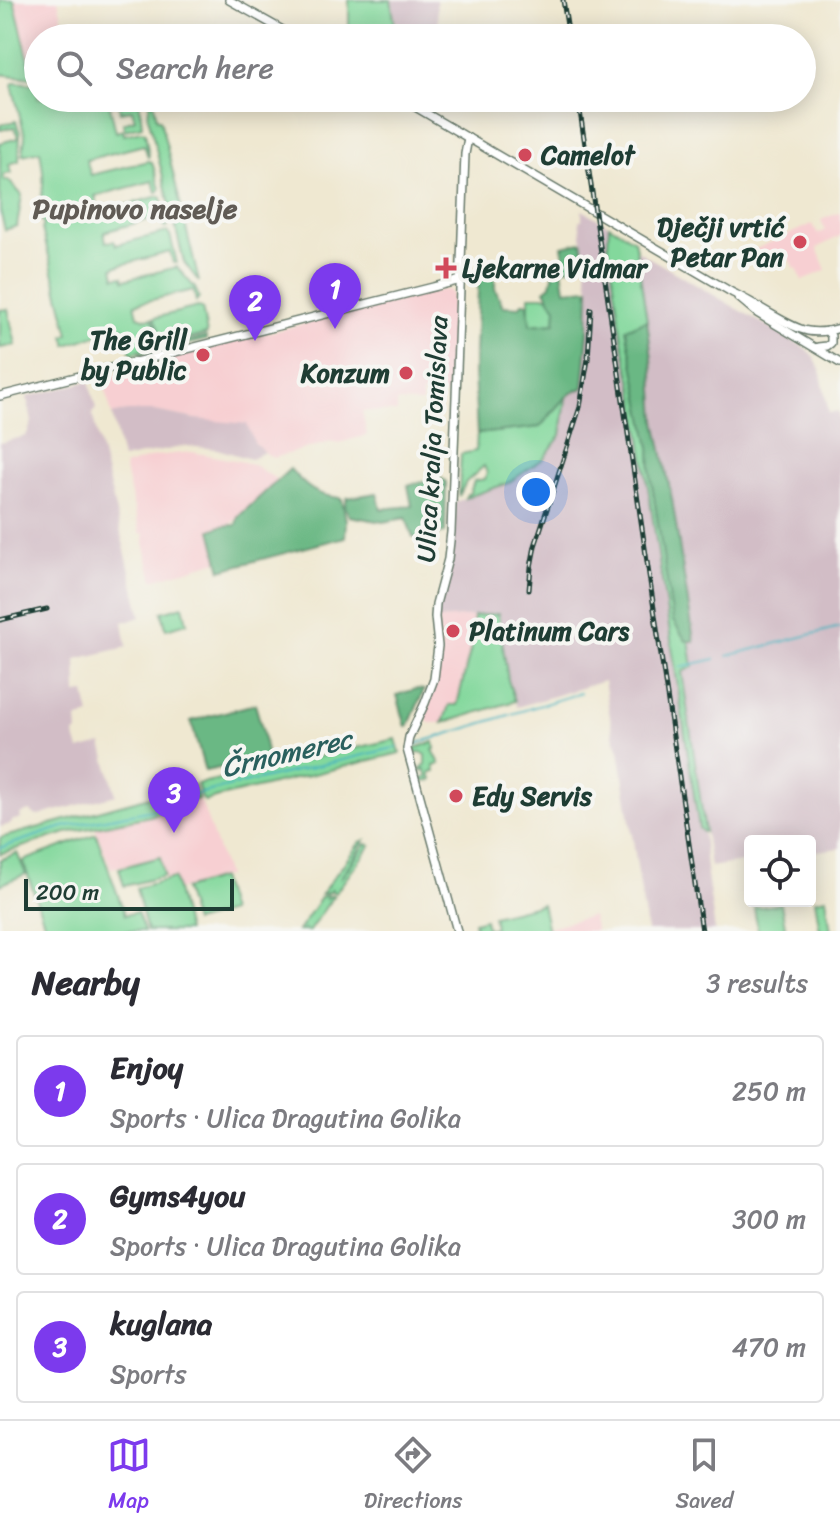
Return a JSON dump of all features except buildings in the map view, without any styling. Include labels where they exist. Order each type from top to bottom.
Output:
[{"type":"street","points":[[229,0],[272,24]]},
{"type":"street","points":[[424,112],[733,293],[757,313],[840,363]]},
{"type":"street","name":"Ulica kralja Tomislava","points":[[457,931],[407,753],[409,737],[434,679],[438,646],[436,604],[448,559],[451,532],[468,138]]},
{"type":"street","points":[[0,396],[461,280]]},
{"type":"street","points":[[733,293],[807,331],[840,328]]},
{"type":"street","points":[[812,345],[829,345],[831,339],[827,331]]},
{"type":"shaded area","points":[[14,0],[58,0],[64,24],[24,24],[24,42]]},
{"type":"shaded area","points":[[391,0],[436,0],[438,24],[396,24]]},
{"type":"shaded area","points":[[582,210],[609,225],[608,243],[623,345],[634,392],[699,828],[703,832],[715,931],[647,931],[619,750],[613,735],[604,681],[517,707],[508,680],[498,614],[438,619],[438,604],[453,554],[455,502],[508,483],[561,435],[566,398],[583,387],[589,288],[579,220],[582,220]]},
{"type":"shaded area","name":"Dječji vrtić Petar Pan","points":[[840,212],[840,236],[817,248],[826,270],[802,281],[790,259],[764,270],[749,252],[812,224],[818,234],[825,230],[821,220]]},
{"type":"shaded area","points":[[636,250],[805,348],[820,369],[829,413],[838,411],[840,848],[816,851],[816,835],[744,835],[744,862],[710,867],[682,671],[693,667],[689,640],[694,640],[672,499],[656,421],[652,359]]},
{"type":"shaded area","points":[[448,290],[452,295],[449,394],[422,394],[422,403],[397,402],[397,412],[362,411],[367,435],[273,458],[254,442],[196,419],[155,411],[127,411],[112,415],[104,378],[168,361],[168,358]]},
{"type":"shaded area","points":[[89,381],[96,409],[92,413],[141,617],[123,622],[127,647],[76,659],[77,694],[85,693],[90,715],[77,719],[78,732],[74,733],[79,750],[102,744],[116,795],[37,816],[30,811],[20,814],[21,819],[0,827],[0,443],[26,436],[32,422],[27,397]]},
{"type":"shaded area","points":[[127,411],[155,411],[247,424],[254,442],[264,452],[251,459],[217,449],[186,446],[122,459],[112,415]]},
{"type":"shaded area","points":[[192,452],[244,462],[277,480],[221,533],[225,559],[153,580],[144,534],[140,533],[124,466],[155,456]]},
{"type":"shaded area","points":[[474,616],[471,647],[456,705],[449,705],[443,723],[429,723],[425,717],[441,654],[438,619]]},
{"type":"shaded area","points":[[198,799],[227,876],[177,890],[174,877],[165,879],[160,857],[111,868],[95,828],[150,816]]},
{"type":"shaded area","points":[[542,904],[548,927],[592,916],[596,931],[476,931],[474,922],[485,919],[487,929],[496,926],[493,916]]},
{"type":"green space","points":[[0,0],[14,0],[24,41],[24,77],[0,74]]},
{"type":"green space","points":[[349,0],[391,0],[395,24],[349,24]]},
{"type":"green space","points":[[14,82],[24,83],[24,112],[111,112],[116,132],[123,130],[124,135],[145,132],[148,157],[144,145],[86,160],[91,175],[152,162],[160,189],[158,192],[153,181],[95,196],[98,207],[105,205],[107,210],[159,196],[162,198],[168,227],[165,228],[161,216],[104,232],[106,242],[114,241],[116,245],[167,232],[170,235],[177,263],[173,263],[170,252],[113,267],[115,277],[123,276],[124,280],[177,267],[195,288],[199,297],[196,301],[193,290],[135,304],[138,316],[152,318],[164,345],[131,353],[122,327],[67,345],[64,336],[69,334],[42,229],[44,224],[36,212],[43,182],[40,151],[23,155],[25,136],[12,85]]},
{"type":"green space","points":[[133,112],[140,112],[142,126],[125,130],[123,123],[135,119]]},
{"type":"green space","points":[[148,112],[156,112],[157,119],[160,119],[199,282],[184,262]]},
{"type":"green space","points":[[16,121],[20,133],[19,161],[9,164],[11,173],[3,175],[5,181],[8,180],[22,195],[17,226],[5,230],[0,211],[0,143],[18,138],[15,127],[0,130],[0,125]]},
{"type":"green space","points":[[609,225],[634,240],[636,250],[647,320],[626,329],[650,447],[651,478],[673,621],[689,640],[693,667],[682,672],[705,832],[699,828],[634,392],[623,345],[608,243]]},
{"type":"green space","points":[[582,242],[586,264],[562,269],[565,290],[589,288],[583,388],[565,398],[540,427],[477,434],[474,372],[479,271],[495,269],[495,289],[503,306],[519,307],[522,303],[528,303],[530,325],[555,323],[556,308],[545,290],[551,285],[555,267],[564,256],[562,246]]},
{"type":"green space","points":[[529,296],[548,296],[556,308],[555,323],[529,325]]},
{"type":"green space","points":[[202,308],[207,334],[166,345],[154,318]]},
{"type":"green space","points":[[8,309],[16,345],[0,348],[0,310]]},
{"type":"green space","points":[[647,320],[656,421],[672,499],[694,641],[686,641],[673,621],[651,478],[650,447],[626,329]]},
{"type":"green space","points":[[206,337],[206,340],[96,366],[98,365]]},
{"type":"green space","points":[[566,398],[561,435],[543,459],[508,483],[465,498],[474,481],[485,479],[487,473],[484,466],[466,482],[459,496],[461,454],[476,451],[477,434],[540,427]]},
{"type":"green space","points":[[290,469],[316,492],[342,499],[345,537],[221,570],[211,530],[236,525],[238,517]]},
{"type":"green space","points":[[441,478],[446,482],[445,533],[418,539],[413,537],[406,518],[383,522],[349,516],[345,506],[347,498],[377,493],[381,509],[412,506],[408,485]]},
{"type":"green space","points":[[183,606],[187,623],[166,629],[162,612]]},
{"type":"green space","points":[[498,614],[508,680],[515,701],[443,723],[449,705],[457,705],[471,647],[474,616]]},
{"type":"green space","points":[[416,689],[424,690],[406,727],[397,695]]},
{"type":"green space","points":[[255,704],[267,760],[205,771],[191,721]]},
{"type":"green space","points":[[396,739],[400,753],[205,801],[197,784]]},
{"type":"green space","points":[[434,742],[433,750],[440,764],[434,766],[435,772],[430,773],[432,780],[424,782],[422,779],[428,777],[425,769],[420,769],[426,764],[426,755],[421,752],[415,754],[415,748]]},
{"type":"green space","points":[[193,785],[198,799],[150,816],[66,833],[0,854],[0,838]]},
{"type":"green space","points":[[96,834],[125,915],[137,912],[144,931],[47,931],[23,861]]},
{"type":"green space","points":[[365,840],[340,879],[366,844],[371,845],[336,892],[331,892],[332,889],[321,894],[360,842]]},
{"type":"green space","points":[[17,853],[26,874],[0,885],[0,860]]},
{"type":"green space","points":[[160,857],[164,876],[124,886],[119,868]]},
{"type":"green space","points":[[174,878],[187,931],[147,931],[136,888]]},
{"type":"green space","points":[[220,878],[230,912],[194,922],[184,889]]},
{"type":"green space","points":[[327,895],[326,899],[334,895],[309,931],[298,931],[321,897]]},
{"type":"green space","points":[[826,898],[831,931],[820,931],[816,900]]},
{"type":"green space","points":[[542,904],[548,931],[467,931],[475,928],[474,922],[485,919],[487,929],[495,927],[493,916]]},
{"type":"green space","points":[[782,907],[786,931],[758,931],[754,908]]},
{"type":"waterway","name":"Črnomerec","points":[[727,656],[840,627]]},
{"type":"waterway","name":"Črnomerec","points":[[680,667],[715,659]]},
{"type":"waterway","name":"Črnomerec","points":[[415,744],[580,693]]},
{"type":"waterway","name":"Črnomerec","points":[[0,848],[63,827],[152,810],[193,795],[398,747]]},
{"type":"railway","points":[[563,0],[567,24]]},
{"type":"railway","points":[[580,112],[702,931]]},
{"type":"railway","points":[[529,590],[535,546],[580,407],[588,359],[591,309]]},
{"type":"railway","points":[[0,620],[47,609]]},
{"type":"place","name":"Camelot","points":[[525,155]]},
{"type":"place","name":"Dječji vrtić Petar Pan","points":[[800,242]]},
{"type":"place","name":"Ljekarne Vidmar","points":[[446,268]]},
{"type":"place","name":"Enjoy","points":[[335,329]]},
{"type":"place","name":"Gyms4you","points":[[255,341]]},
{"type":"place","name":"The Grill by Public","points":[[203,355]]},
{"type":"place","name":"Konzum","points":[[406,373]]},
{"type":"place","name":"Platinum Cars","points":[[453,631]]},
{"type":"place","name":"Edy Servis","points":[[456,796]]},
{"type":"place","name":"kuglana","points":[[174,833]]},
{"type":"district","name":"Pupinovo naselje","points":[[135,208]]}]
